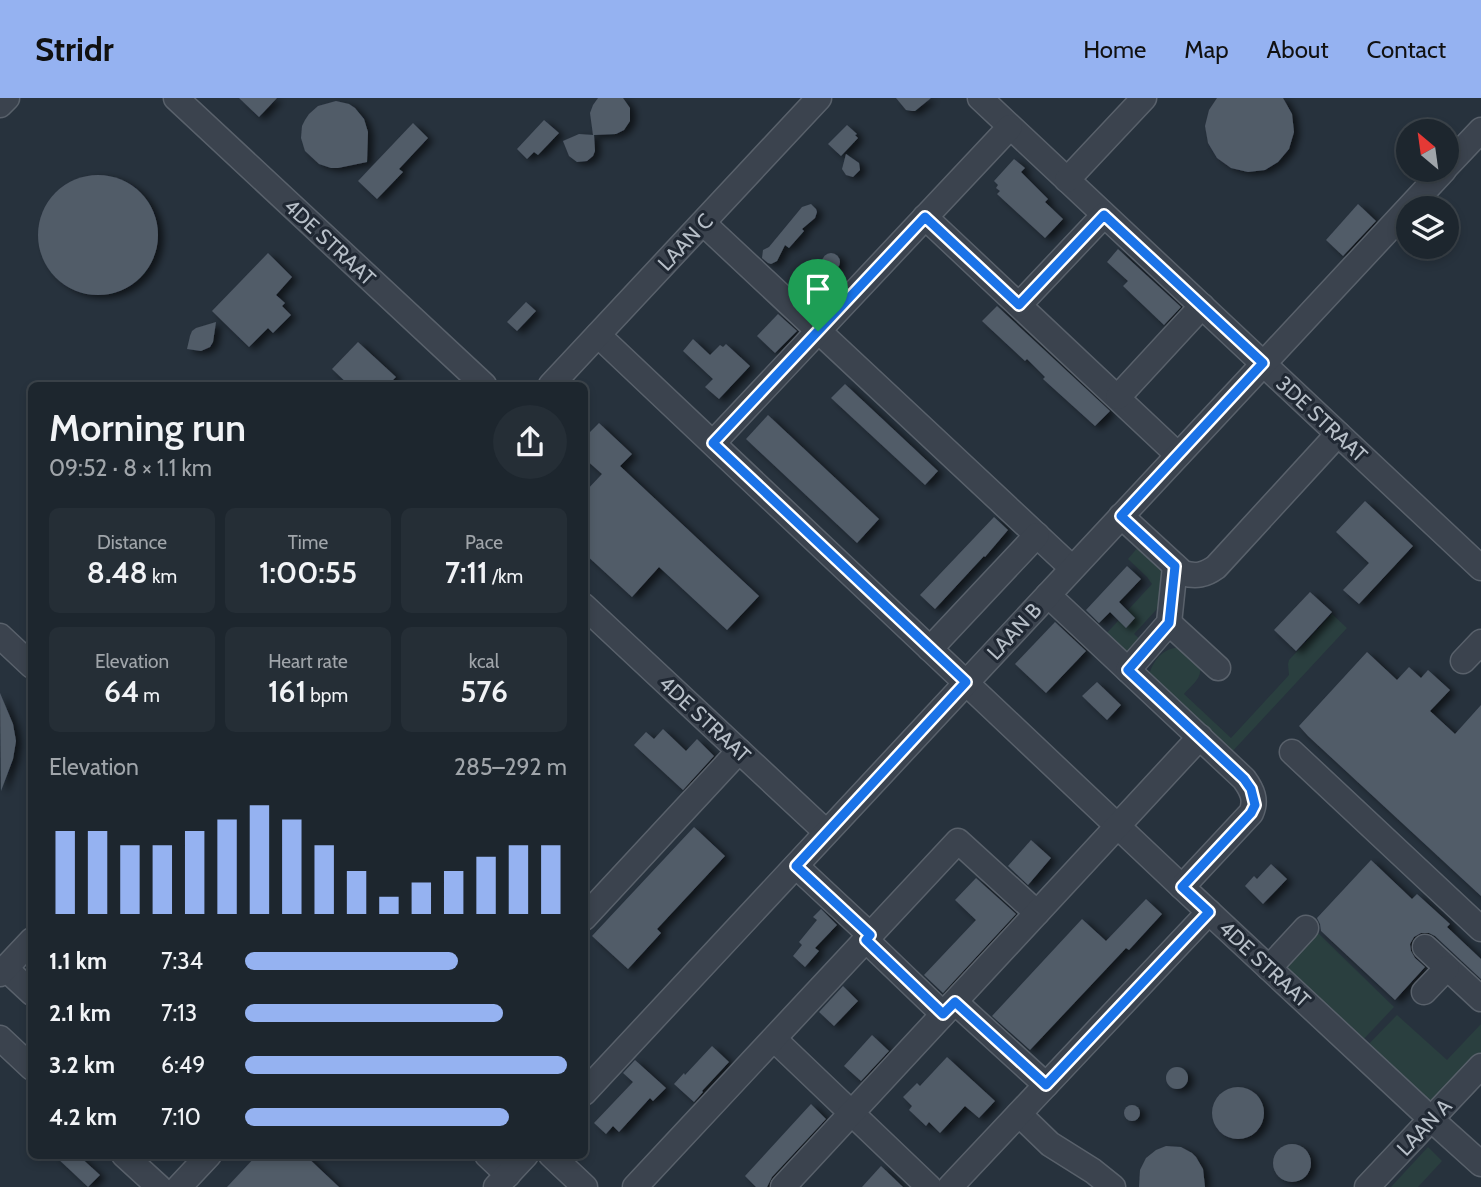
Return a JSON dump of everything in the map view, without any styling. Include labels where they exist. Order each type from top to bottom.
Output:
[{"type":"lane","points":[[0,105],[7,98]]},
{"type":"lane","name":"4DE STRAAT","points":[[176,98],[481,382]]},
{"type":"lane","name":"LAAN C","points":[[554,382],[819,98]]},
{"type":"lane","name":"3DE STRAAT","points":[[980,98],[1481,568]]},
{"type":"lane","points":[[1067,180],[1144,98]]},
{"type":"lane","points":[[713,443],[1010,127]]},
{"type":"lane","points":[[1460,152],[1481,130]]},
{"type":"lane","name":"LAAN B","points":[[588,1089],[1433,182]]},
{"type":"lane","points":[[1019,305],[1104,215]]},
{"type":"lane","points":[[925,217],[1178,455]]},
{"type":"lane","points":[[703,223],[1072,568]]},
{"type":"lane","points":[[1118,397],[1202,306]]},
{"type":"lane","name":"4DE STRAAT","points":[[598,335],[1182,887],[1481,1164]]},
{"type":"lane","points":[[1121,516],[1183,573],[1192,576],[1208,572],[1216,567],[1338,434]]},
{"type":"lane","points":[[930,649],[1037,535]]},
{"type":"lane","points":[[1128,670],[1169,623],[1175,566]]},
{"type":"lane","points":[[1048,595],[1244,779],[1251,789],[1255,805],[1251,813],[1182,887]]},
{"type":"lane","name":"4DE STRAAT","points":[[588,610],[826,832]]},
{"type":"lane","points":[[1169,623],[1218,668]]},
{"type":"lane","points":[[0,636],[28,662]]},
{"type":"lane","points":[[1463,662],[1481,642]]},
{"type":"lane","points":[[783,1187],[1200,737]]},
{"type":"lane","points":[[588,914],[739,751]]},
{"type":"lane","points":[[1292,752],[1481,929]]},
{"type":"lane","points":[[635,1187],[958,841],[1037,913]]},
{"type":"lane","points":[[796,866],[868,938],[949,1008],[1046,1085]]},
{"type":"lane","points":[[950,1187],[1209,912]]},
{"type":"lane","points":[[1269,968],[1306,928]]},
{"type":"lane","points":[[28,944],[3,971],[28,990]]},
{"type":"lane","points":[[1425,947],[1481,999]]},
{"type":"lane","points":[[1424,992],[1447,968]]},
{"type":"lane","points":[[0,1038],[28,1064]]},
{"type":"lane","points":[[774,1039],[929,1187]]},
{"type":"lane","name":"LAAN A","points":[[1367,1187],[1481,1066]]},
{"type":"lane","points":[[1019,1114],[1050,1144],[1113,1187]]},
{"type":"lane","points":[[128,1159],[159,1187]]},
{"type":"lane","points":[[179,1187],[205,1159]]},
{"type":"lane","points":[[489,1159],[502,1181],[522,1159]]},
{"type":"lane","points":[[555,1159],[585,1187]]},
{"type":"green space","points":[[1139,546],[1164,568],[1164,597],[1134,634],[1145,644],[1132,659],[1105,635],[1152,584],[1128,559]]},
{"type":"green space","points":[[1332,614],[1347,628],[1230,754],[1149,676],[1153,665],[1164,652],[1180,648],[1200,668],[1197,679],[1184,694],[1231,738],[1289,675],[1289,660]]},
{"type":"green space","points":[[1317,932],[1394,1007],[1359,1044],[1281,969]]},
{"type":"green space","points":[[1397,1015],[1447,1060],[1481,1024],[1481,1056],[1442,1098],[1428,1103],[1365,1048]]},
{"type":"green space","points":[[1428,1147],[1442,1161],[1418,1187],[1391,1187]]},
{"type":"building","points":[[239,98],[277,98],[259,117]]},
{"type":"building","points":[[598,98],[623,98],[630,108],[630,121],[624,130],[616,134],[594,135],[593,156],[587,161],[577,162],[569,156],[563,141],[579,134],[593,135],[590,113]]},
{"type":"building","points":[[896,98],[931,98],[912,111],[906,110]]},
{"type":"building","points":[[1217,98],[1283,98],[1292,114],[1294,132],[1289,149],[1278,162],[1265,170],[1248,172],[1231,168],[1217,158],[1208,143],[1205,126],[1209,110]]},
{"type":"building","points":[[336,101],[349,104],[364,119],[368,132],[367,162],[331,168],[319,164],[305,151],[301,138],[305,120],[318,106]]},
{"type":"building","points":[[544,120],[559,133],[538,155],[534,152],[527,159],[517,149]]},
{"type":"building","points":[[413,123],[428,138],[399,169],[403,172],[377,199],[358,181]]},
{"type":"building","points":[[847,125],[858,138],[841,156],[828,144]]},
{"type":"building","points":[[846,154],[859,163],[860,170],[853,177],[846,175],[842,169]]},
{"type":"building","points":[[1014,159],[1025,168],[1021,172],[1048,199],[1045,202],[1063,219],[1045,238],[997,194],[1000,191],[994,181]]},
{"type":"building","points":[[98,175],[121,179],[141,192],[154,212],[158,235],[154,258],[141,278],[121,291],[98,295],[75,291],[55,278],[42,258],[38,235],[42,212],[55,192],[75,179]]},
{"type":"building","points":[[811,204],[817,212],[815,218],[802,229],[804,231],[789,248],[785,245],[777,261],[768,263],[762,258],[763,250],[769,247],[802,207]]},
{"type":"building","points":[[1358,204],[1376,221],[1343,256],[1326,240]]},
{"type":"building","points":[[1118,249],[1181,307],[1164,325],[1123,286],[1128,281],[1107,262]]},
{"type":"building","points":[[268,253],[292,277],[276,295],[285,303],[282,306],[291,315],[273,333],[268,328],[249,347],[212,311]]},
{"type":"building","points":[[827,253],[835,253],[840,262],[838,269],[827,271],[822,266],[822,258]]},
{"type":"building","points":[[526,302],[536,311],[517,331],[507,322]]},
{"type":"building","points":[[997,306],[1110,411],[1095,426],[1043,379],[1045,377],[1027,359],[1025,361],[982,321]]},
{"type":"building","points":[[778,314],[797,331],[775,353],[757,336]]},
{"type":"building","points":[[216,322],[210,347],[201,351],[187,349],[192,331]]},
{"type":"building","points":[[693,339],[710,355],[720,345],[723,347],[726,344],[750,366],[719,399],[705,387],[713,379],[683,351]]},
{"type":"building","points":[[358,342],[396,377],[391,382],[346,382],[332,369]]},
{"type":"building","points":[[845,384],[938,471],[925,485],[831,398]]},
{"type":"building","points":[[768,415],[879,519],[857,543],[746,439]]},
{"type":"building","points":[[599,423],[632,454],[620,466],[759,596],[727,630],[659,567],[632,597],[588,557],[588,489],[602,474],[588,462],[588,434]]},
{"type":"building","points":[[1365,501],[1413,546],[1359,604],[1343,590],[1369,563],[1336,532]]},
{"type":"building","points":[[994,517],[1008,530],[935,609],[920,595]]},
{"type":"building","points":[[1127,566],[1141,579],[1119,602],[1135,618],[1126,628],[1110,612],[1099,623],[1086,610]]},
{"type":"building","points":[[1310,592],[1332,612],[1296,651],[1274,630]]},
{"type":"building","points":[[1055,622],[1086,651],[1046,693],[1015,664]]},
{"type":"building","points":[[1367,652],[1397,680],[1409,667],[1421,678],[1428,670],[1450,690],[1430,711],[1455,734],[1481,705],[1481,896],[1299,726]]},
{"type":"building","points":[[1097,682],[1121,705],[1107,720],[1082,696]]},
{"type":"building","points":[[0,693],[13,724],[16,741],[13,759],[1,791]]},
{"type":"building","points":[[663,729],[686,751],[697,739],[714,756],[683,790],[634,745],[646,732],[654,739]]},
{"type":"building","points":[[694,827],[725,856],[657,929],[661,933],[628,969],[592,936]]},
{"type":"building","points":[[1031,840],[1051,858],[1028,885],[1008,866]]},
{"type":"building","points":[[1371,860],[1412,899],[1417,894],[1450,924],[1447,927],[1481,959],[1481,979],[1435,936],[1421,933],[1414,937],[1410,944],[1415,958],[1425,967],[1395,1000],[1321,931],[1317,918]]},
{"type":"building","points":[[1271,864],[1287,879],[1263,904],[1245,886],[1254,876],[1257,879]]},
{"type":"building","points":[[976,878],[1016,914],[943,993],[924,975],[976,920],[955,900]]},
{"type":"building","points":[[1146,899],[1162,914],[1129,950],[1126,948],[1030,1050],[992,1016],[1082,919],[1106,941]]},
{"type":"building","points":[[821,909],[837,925],[815,948],[819,951],[805,967],[793,956],[802,945],[799,942],[817,920],[813,917]]},
{"type":"building","points":[[843,986],[858,1001],[834,1026],[819,1012]]},
{"type":"building","points":[[872,1035],[889,1051],[861,1081],[844,1066]]},
{"type":"building","points":[[712,1046],[729,1062],[694,1102],[674,1084]]},
{"type":"building","points":[[947,1057],[995,1101],[979,1118],[965,1106],[940,1133],[929,1122],[926,1126],[909,1110],[912,1106],[903,1097],[917,1083],[920,1086]]},
{"type":"building","points":[[635,1060],[666,1088],[653,1101],[650,1098],[619,1132],[613,1126],[606,1134],[594,1123],[633,1082],[623,1073]]},
{"type":"building","points":[[1177,1067],[1185,1070],[1188,1078],[1185,1086],[1177,1089],[1169,1086],[1166,1078],[1169,1070]]},
{"type":"building","points":[[1238,1087],[1257,1094],[1264,1113],[1257,1132],[1238,1139],[1219,1132],[1212,1113],[1219,1094]]},
{"type":"building","points":[[811,1104],[826,1119],[772,1177],[767,1187],[756,1187],[745,1176]]},
{"type":"building","points":[[1129,1105],[1135,1105],[1140,1113],[1138,1119],[1129,1121],[1124,1116],[1124,1110]]},
{"type":"building","points":[[1292,1144],[1306,1149],[1311,1163],[1306,1177],[1292,1182],[1278,1177],[1273,1163],[1278,1149]]},
{"type":"building","points":[[1166,1146],[1181,1147],[1196,1157],[1203,1169],[1205,1187],[1139,1187],[1140,1170],[1146,1158]]},
{"type":"building","points":[[58,1159],[82,1159],[100,1175],[88,1187]]},
{"type":"building","points":[[253,1159],[309,1159],[339,1187],[227,1187]]},
{"type":"building","points":[[881,1166],[903,1187],[862,1187]]},
{"type":"route","points":[[1104,215],[1263,363],[1121,516],[1175,566],[1169,623],[1128,670],[1244,779],[1251,789],[1255,805],[1251,813],[1182,887],[1209,912],[1046,1085],[955,1002],[943,1014],[866,940],[870,935],[796,866],[966,682],[713,443],[818,331],[925,217],[1019,305],[1104,215]]}]
